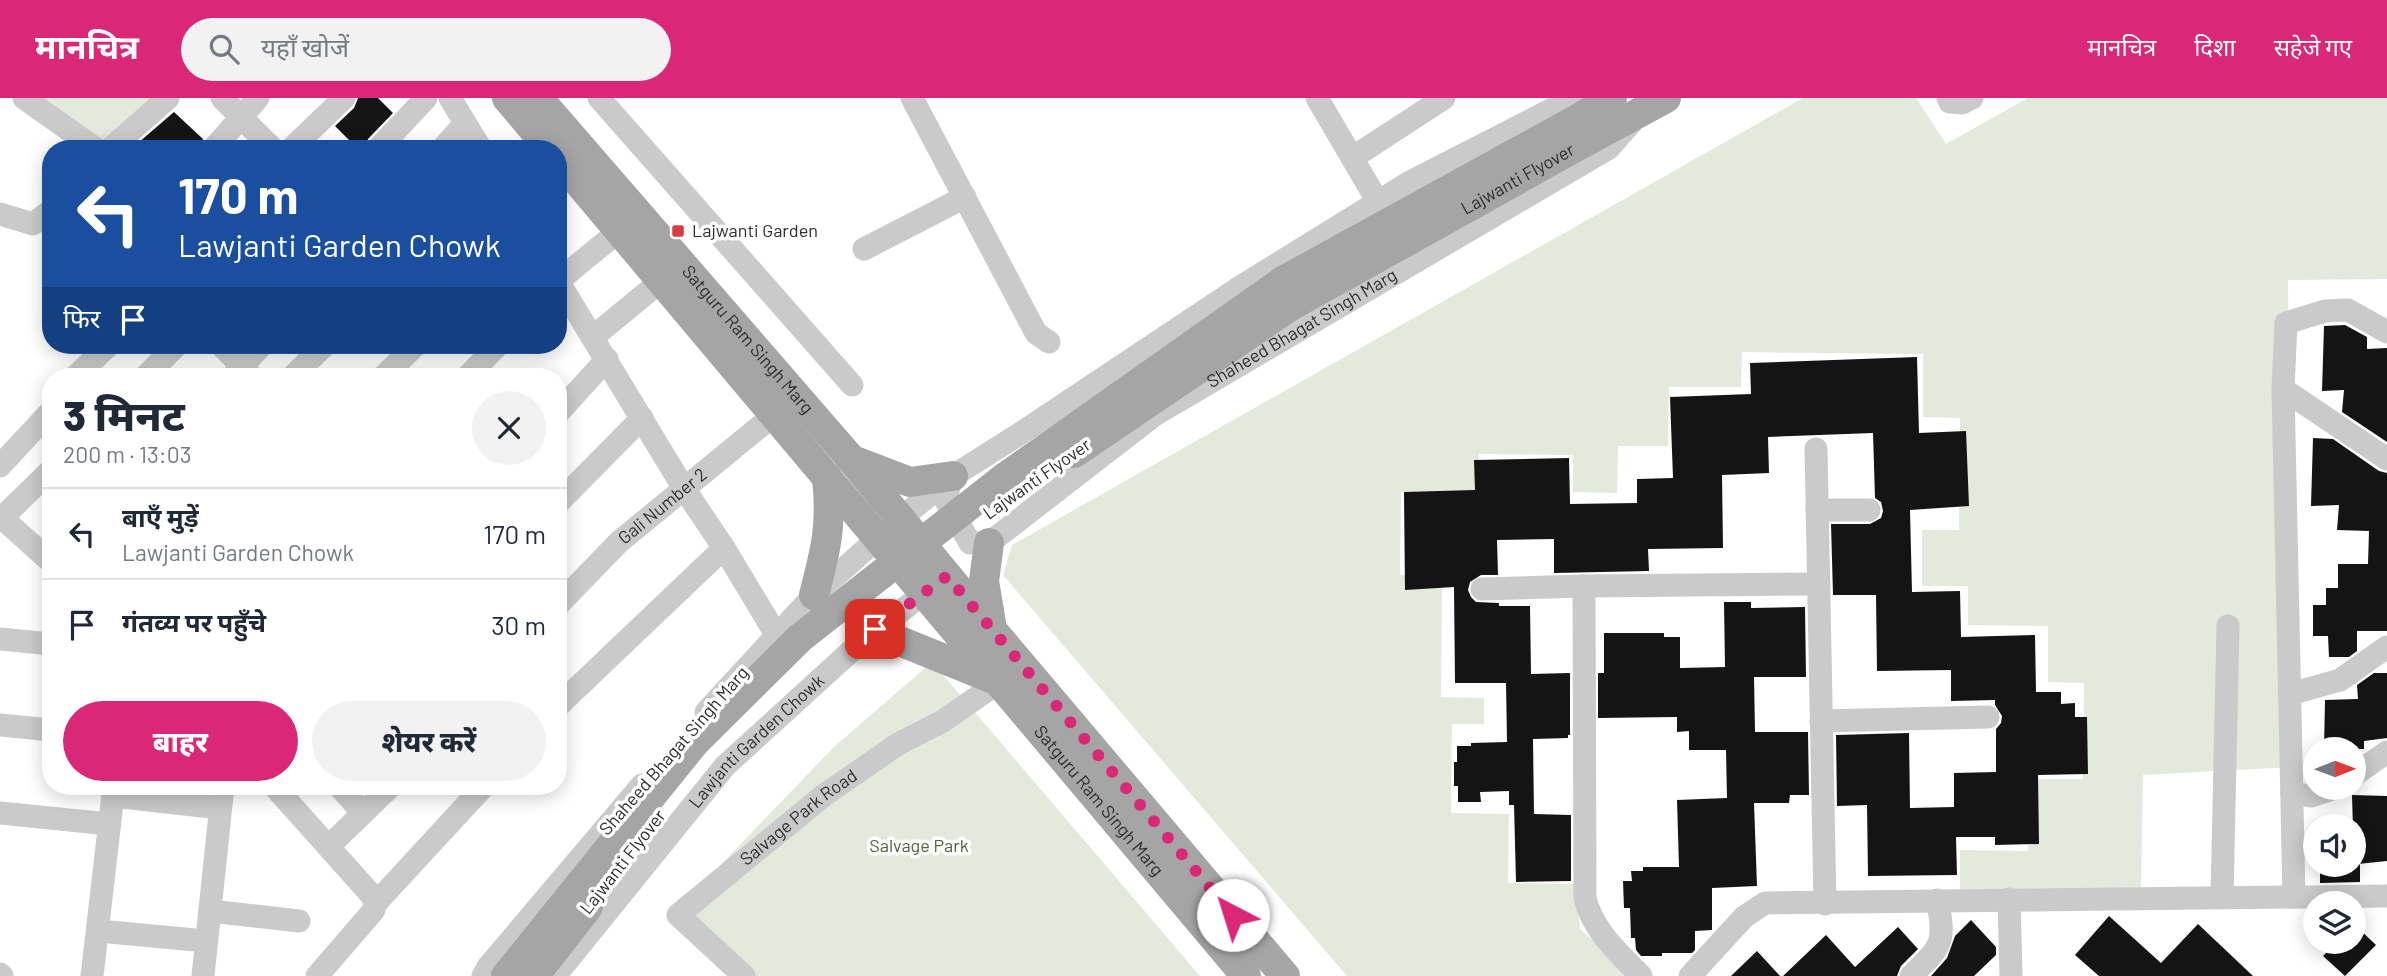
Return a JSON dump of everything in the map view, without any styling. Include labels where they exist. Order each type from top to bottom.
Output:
[{"type":"main road","points":[[507,98],[542,140]]},
{"type":"main road","name":"Satguru Ram Singh Marg","points":[[538,98],[851,459],[889,529]]},
{"type":"main road","points":[[1577,121],[1612,98]]},
{"type":"main road","name":"Lajwanti Flyover","points":[[506,976],[695,742],[800,638],[1004,478],[1283,281],[1577,121],[1655,104]]},
{"type":"main road","name":"Lajwanti Flyover","points":[[534,976],[708,754],[806,659],[1010,496],[1289,307],[1577,121]]},
{"type":"main road","name":"Satguru Ram Singh Marg","points":[[567,169],[827,477],[889,529]]},
{"type":"main road","points":[[851,459],[910,482],[953,476]]},
{"type":"main road","points":[[814,595],[827,546],[830,511],[827,477]]},
{"type":"main road","points":[[889,529],[936,584]]},
{"type":"main road","points":[[989,544],[984,581],[993,631]]},
{"type":"main road","name":"Shaheed Bhagat Singh Marg","points":[[936,584],[989,544]]},
{"type":"main road","name":"Satguru Ram Singh Marg","points":[[936,584],[993,631],[1285,976]]},
{"type":"main road","name":"Satguru Ram Singh Marg","points":[[936,584],[999,682],[1246,976]]},
{"type":"main road","points":[[860,643],[884,640],[902,642],[999,682]]},
{"type":"street","points":[[24,98],[83,140]]},
{"type":"street","points":[[120,140],[168,98]]},
{"type":"street","points":[[222,98],[264,140]]},
{"type":"street","points":[[221,140],[258,98]]},
{"type":"street","points":[[300,140],[344,98]]},
{"type":"street","points":[[386,140],[426,98]]},
{"type":"street","points":[[450,98],[475,140]]},
{"type":"street","points":[[599,98],[852,384]]},
{"type":"street","points":[[912,98],[1036,333],[1049,342]]},
{"type":"street","points":[[1317,98],[1378,202]]},
{"type":"street","points":[[1352,158],[1444,98]]},
{"type":"street","points":[[1948,98],[1950,102],[1962,103],[1972,98]]},
{"type":"street","name":"Shaheed Bhagat Singh Marg","points":[[989,544],[1156,414],[1609,148],[1655,104]]},
{"type":"street","name":"Shaheed Bhagat Singh Marg","points":[[483,976],[685,734],[814,595],[953,476],[1237,289],[1410,182],[1577,121]]},
{"type":"street","points":[[450,140],[465,123]]},
{"type":"street","points":[[864,249],[965,197]]},
{"type":"street","points":[[0,214],[33,224],[42,216]]},
{"type":"street","points":[[567,274],[619,231]]},
{"type":"street","points":[[593,337],[661,281]]},
{"type":"street","points":[[567,295],[777,636]]},
{"type":"street","points":[[2294,897],[2283,389],[2286,323],[2325,311],[2348,310],[2387,332]]},
{"type":"street","points":[[85,368],[99,354]]},
{"type":"street","points":[[154,368],[168,354]]},
{"type":"street","points":[[301,368],[316,354]]},
{"type":"street","points":[[392,368],[407,354]]},
{"type":"street","points":[[476,368],[489,354]]},
{"type":"street","points":[[567,403],[607,359]]},
{"type":"street","points":[[2283,389],[2387,459]]},
{"type":"street","name":"Gali Number 2","points":[[567,596],[619,542],[774,415]]},
{"type":"street","points":[[567,494],[642,418]]},
{"type":"street","points":[[0,466],[42,421]]},
{"type":"street","points":[[1816,449],[1825,904]]},
{"type":"street","points":[[953,476],[945,499],[970,543],[989,544]]},
{"type":"street","points":[[42,478],[1,517],[42,553]]},
{"type":"street","points":[[1817,510],[1869,510]]},
{"type":"street","points":[[567,697],[724,548]]},
{"type":"street","name":"Lawjanti Garden Chowk","points":[[555,976],[724,766],[860,643],[936,584]]},
{"type":"street","points":[[1482,589],[1819,584]]},
{"type":"street","points":[[1584,586],[1585,898],[1595,924],[1641,976]]},
{"type":"street","points":[[2222,897],[2228,626]]},
{"type":"street","points":[[0,639],[42,644]]},
{"type":"street","points":[[2290,694],[2340,680],[2387,647]]},
{"type":"street","name":"Salvage Park Road","points":[[744,976],[678,915],[823,796],[898,744],[943,721],[999,682]]},
{"type":"street","points":[[1822,721],[1988,717]]},
{"type":"street","points":[[0,725],[42,729]]},
{"type":"street","points":[[685,734],[704,728],[724,746],[724,766]]},
{"type":"street","points":[[2366,767],[2387,752]]},
{"type":"street","points":[[2292,793],[2303,795]]},
{"type":"street","points":[[92,976],[113,795]]},
{"type":"street","points":[[186,795],[222,797],[203,976]]},
{"type":"street","points":[[282,795],[376,903]]},
{"type":"street","points":[[347,795],[363,813]]},
{"type":"street","points":[[328,846],[382,795]]},
{"type":"street","points":[[317,976],[374,910],[376,903],[476,795]]},
{"type":"street","points":[[0,813],[109,824]]},
{"type":"street","points":[[1690,976],[1744,917],[1765,903],[2387,896]]},
{"type":"street","points":[[1910,976],[1937,950],[1942,923],[1937,900]]},
{"type":"street","points":[[2009,900],[2011,976]]},
{"type":"street","points":[[210,911],[299,921]]},
{"type":"street","points":[[99,931],[206,941]]},
{"type":"green space","points":[[38,98],[157,98],[113,140],[96,140]]},
{"type":"green space","points":[[1803,98],[1916,98],[1946,144],[2028,98],[2387,98],[2387,279],[2288,280],[2291,767],[2143,775],[2141,890],[1960,889],[1960,850],[2028,851],[2029,779],[2083,779],[2084,683],[2048,682],[2048,626],[1968,625],[1968,586],[1922,586],[1922,530],[1959,530],[1960,418],[1923,417],[1923,354],[1742,352],[1741,387],[1669,387],[1668,446],[1618,446],[1617,493],[1573,492],[1573,455],[1479,454],[1478,492],[1401,492],[1400,575],[1442,576],[1441,697],[1484,698],[1484,724],[1452,724],[1451,813],[1509,814],[1508,883],[1576,884],[1580,929],[1634,976],[1347,976],[1003,575],[1012,545]]},
{"type":"green space","name":"Salvage Park","points":[[932,662],[1200,976],[750,976],[680,907],[834,747]]},
{"type":"building","points":[[358,98],[378,98],[393,113],[368,140],[349,140],[335,126],[354,108]]},
{"type":"building","points":[[174,112],[203,139],[203,140],[141,140]]},
{"type":"building","points":[[2345,325],[2367,337],[2367,349],[2387,348],[2387,442],[2342,412],[2344,390],[2322,391],[2324,326]]},
{"type":"building","points":[[1917,357],[1919,433],[1966,431],[1969,506],[1910,510],[1912,592],[1960,591],[1961,637],[2035,635],[2036,692],[2061,692],[2061,704],[2075,703],[2075,717],[2087,717],[2088,774],[2038,775],[2039,844],[1995,845],[1995,837],[1956,837],[1957,875],[1868,876],[1867,805],[1837,806],[1836,735],[1909,733],[1910,808],[1954,807],[1954,773],[1996,772],[1996,729],[2002,716],[1995,700],[1951,701],[1951,670],[1877,671],[1876,595],[1833,595],[1831,524],[1870,524],[1881,518],[1883,511],[1881,502],[1875,498],[1873,433],[1768,437],[1769,473],[1722,475],[1723,548],[1648,549],[1649,571],[1554,573],[1554,539],[1497,540],[1498,575],[1481,575],[1470,582],[1468,590],[1476,602],[1499,603],[1499,606],[1530,606],[1531,674],[1570,673],[1570,735],[1568,738],[1533,739],[1534,814],[1571,815],[1571,881],[1516,882],[1514,805],[1509,805],[1509,791],[1480,792],[1481,802],[1458,802],[1458,786],[1454,786],[1457,746],[1507,742],[1506,683],[1455,683],[1454,587],[1405,590],[1404,492],[1475,490],[1474,460],[1569,458],[1570,504],[1637,503],[1637,479],[1673,478],[1670,397],[1751,394],[1750,363]]},
{"type":"building","points":[[2313,438],[2333,439],[2379,471],[2387,473],[2387,631],[2357,631],[2357,651],[2349,657],[2329,657],[2328,636],[2313,636],[2313,605],[2326,605],[2326,588],[2338,588],[2338,564],[2368,564],[2369,531],[2337,530],[2339,505],[2311,506]]},
{"type":"building","points":[[1724,602],[1751,602],[1751,608],[1805,607],[1806,677],[1754,677],[1755,732],[1808,732],[1809,795],[1790,795],[1789,803],[1754,803],[1757,886],[1712,888],[1712,930],[1695,931],[1695,950],[1692,953],[1641,956],[1636,950],[1635,938],[1631,938],[1630,908],[1624,908],[1623,881],[1632,881],[1631,871],[1643,871],[1643,867],[1679,867],[1677,800],[1727,798],[1726,750],[1689,750],[1689,731],[1677,732],[1677,717],[1598,718],[1598,673],[1604,673],[1604,633],[1664,633],[1664,637],[1680,637],[1680,668],[1725,667]]},
{"type":"building","points":[[2374,673],[2387,673],[2387,738],[2366,741],[2366,737],[2324,737],[2325,700],[2358,699],[2357,685]]},
{"type":"building","points":[[2366,795],[2387,796],[2387,861],[2366,863],[2366,814],[2353,814],[2352,800],[2366,800]]},
{"type":"building","points":[[2320,877],[2360,877],[2360,882],[2320,883]]},
{"type":"building","points":[[2109,916],[2161,963],[2198,924],[2253,976],[2099,976],[2075,955]]},
{"type":"building","points":[[1971,920],[1996,947],[1996,955],[1974,976],[1931,976],[1947,958],[1955,936]]},
{"type":"building","points":[[1898,927],[1918,949],[1901,966],[1897,976],[1783,976],[1826,935],[1855,967]]},
{"type":"building","points":[[2366,935],[2376,945],[2345,976],[2323,956],[2366,954]]},
{"type":"building","points":[[1757,951],[1780,976],[1731,976]]},
{"type":"place","name":"Lajwanti Garden","points":[[678,231]]},
{"type":"route","points":[[875,629],[947,576],[1233,915]]}]
